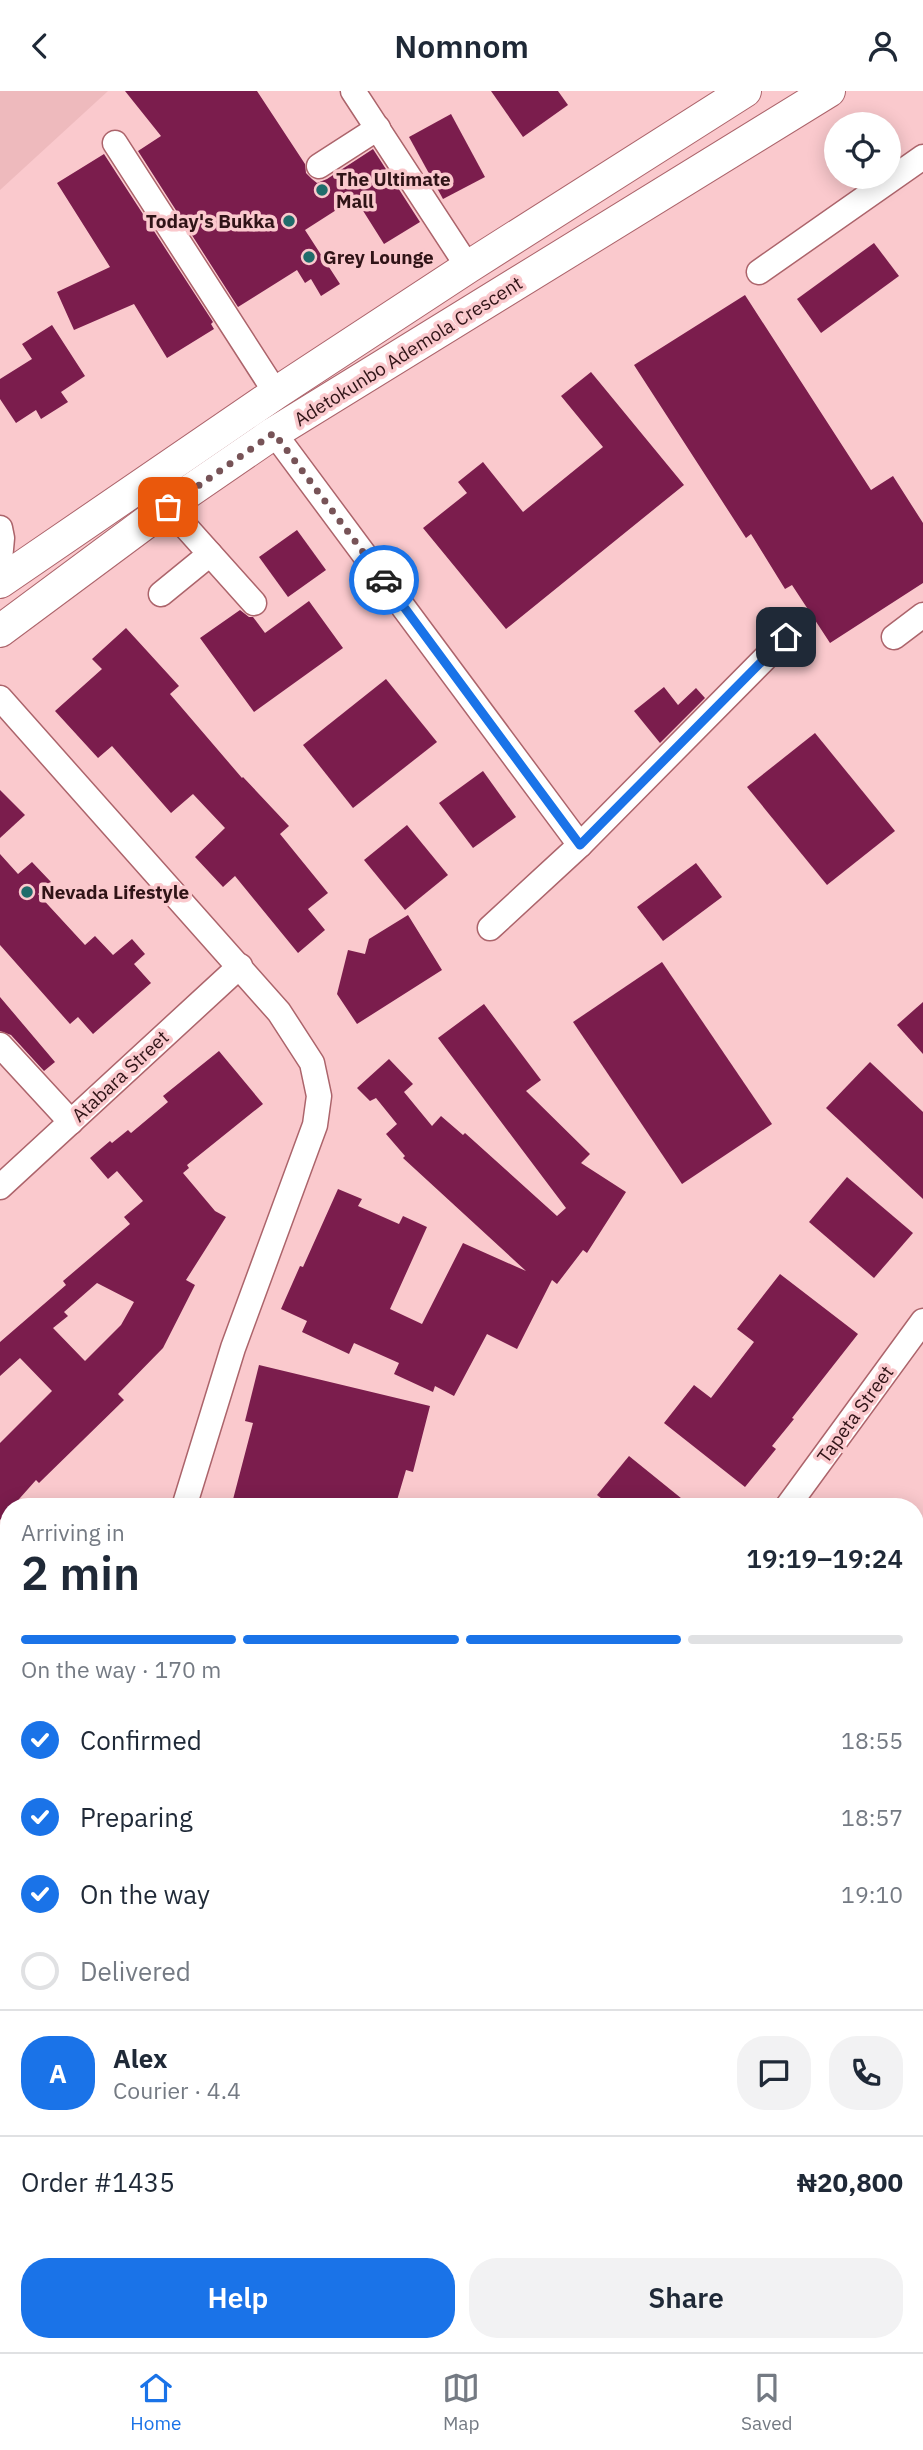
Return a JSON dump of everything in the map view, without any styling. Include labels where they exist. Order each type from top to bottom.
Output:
[{"type":"main road","name":"Adetokunbo Ademola Crescent","points":[[0,582],[276,393],[745,91]]},
{"type":"main road","name":"Adetokunbo Ademola Crescent","points":[[0,631],[168,507],[274,433],[829,91]]},
{"type":"street","points":[[354,91],[468,267]]},
{"type":"street","points":[[318,166],[378,128]]},
{"type":"street","points":[[115,143],[276,393]]},
{"type":"street","points":[[759,272],[923,157]]},
{"type":"street","points":[[274,433],[580,845]]},
{"type":"street","points":[[168,507],[254,603]]},
{"type":"street","points":[[0,528],[0,560]]},
{"type":"street","points":[[161,594],[210,554]]},
{"type":"street","points":[[894,637],[923,615]]},
{"type":"street","points":[[490,928],[580,845],[786,637]]},
{"type":"street","points":[[0,698],[240,966],[279,1012],[312,1063],[319,1096],[315,1125],[233,1348],[187,1498]]},
{"type":"street","name":"Atabara Street","points":[[0,1187],[240,966]]},
{"type":"street","points":[[0,1045],[71,1122]]},
{"type":"street","name":"Tapeta Street","points":[[795,1498],[923,1321]]},
{"type":"shaded area","points":[[0,91],[108,91],[0,190]]},
{"type":"building","points":[[125,91],[257,91],[312,179],[317,183],[327,179],[373,149],[420,222],[384,244],[355,198],[305,230],[340,284],[321,296],[311,279],[305,283],[297,270],[238,307],[138,151],[161,136]]},
{"type":"building","points":[[491,91],[558,91],[568,105],[523,137]]},
{"type":"building","points":[[451,114],[485,177],[443,199],[409,137]]},
{"type":"building","points":[[104,154],[213,322],[211,324],[214,329],[167,358],[134,304],[74,330],[57,292],[110,267],[57,183]]},
{"type":"building","points":[[874,243],[899,276],[821,333],[797,299]]},
{"type":"building","points":[[745,295],[871,490],[893,476],[923,523],[923,583],[830,643],[792,585],[785,589],[751,534],[746,538],[634,365]]},
{"type":"building","points":[[52,325],[85,376],[61,392],[68,402],[41,419],[36,410],[16,423],[0,399],[0,379],[32,359],[22,344]]},
{"type":"building","points":[[591,372],[684,485],[506,629],[423,528],[467,493],[458,482],[483,462],[523,512],[603,447],[561,396]]},
{"type":"building","points":[[297,530],[326,570],[288,597],[259,557]]},
{"type":"building","points":[[309,601],[343,648],[254,712],[200,638],[240,610],[253,617],[265,633]]},
{"type":"building","points":[[126,628],[179,686],[170,694],[242,778],[289,826],[280,834],[328,893],[308,909],[325,930],[298,953],[235,876],[223,887],[195,857],[225,828],[193,794],[171,813],[112,746],[98,758],[55,711],[102,669],[92,659]]},
{"type":"building","points":[[386,679],[437,742],[353,808],[303,745]]},
{"type":"building","points":[[664,687],[678,705],[696,688],[705,698],[660,743],[634,711]]},
{"type":"building","points":[[815,733],[895,831],[827,885],[747,787]]},
{"type":"building","points":[[483,771],[516,817],[473,848],[439,803]]},
{"type":"building","points":[[0,790],[25,815],[0,838]]},
{"type":"building","points":[[407,825],[448,875],[405,910],[364,860]]},
{"type":"building","points":[[0,854],[18,874],[32,862],[51,882],[38,894],[85,945],[95,936],[113,955],[132,939],[145,954],[134,964],[151,983],[93,1034],[78,1017],[70,1024],[0,945]]},
{"type":"building","points":[[696,863],[722,897],[663,941],[637,907]]},
{"type":"building","points":[[408,915],[442,970],[357,1024],[337,994],[348,950],[365,954],[369,939]]},
{"type":"building","points":[[662,962],[772,1124],[682,1184],[573,1022]]},
{"type":"building","points":[[0,997],[55,1062],[44,1071],[11,1035],[0,1031]]},
{"type":"building","points":[[923,1002],[923,1054],[897,1025]]},
{"type":"building","points":[[484,1004],[541,1080],[526,1091],[590,1154],[581,1163],[626,1192],[587,1253],[583,1250],[557,1284],[552,1280],[517,1349],[487,1334],[454,1396],[435,1386],[433,1392],[394,1374],[399,1363],[354,1343],[349,1354],[302,1332],[307,1321],[281,1309],[338,1189],[362,1199],[358,1206],[399,1224],[403,1216],[427,1227],[390,1309],[422,1324],[463,1243],[526,1271],[403,1158],[405,1156],[386,1134],[397,1124],[376,1098],[370,1101],[357,1088],[389,1059],[413,1084],[404,1092],[432,1126],[441,1116],[463,1135],[465,1133],[557,1216],[566,1208],[438,1038]]},
{"type":"building","points":[[219,1051],[263,1104],[187,1165],[189,1168],[183,1173],[215,1211],[226,1217],[186,1280],[195,1285],[163,1348],[118,1394],[124,1400],[39,1483],[36,1480],[20,1498],[0,1498],[0,1443],[52,1391],[20,1358],[0,1376],[0,1342],[66,1285],[63,1281],[130,1224],[124,1217],[143,1201],[117,1171],[108,1179],[90,1158],[128,1130],[131,1133],[168,1102],[163,1096]],"holes":[[[97,1283],[134,1302],[121,1325],[85,1361],[53,1328],[68,1316],[64,1312]]]},
{"type":"building","points":[[870,1062],[923,1112],[923,1199],[826,1108]]},
{"type":"building","points":[[847,1177],[913,1233],[874,1278],[809,1222]]},
{"type":"building","points":[[780,1274],[858,1334],[792,1418],[794,1419],[772,1446],[776,1449],[745,1487],[664,1423],[694,1385],[711,1398],[754,1342],[737,1329]]},
{"type":"building","points":[[259,1365],[430,1406],[413,1472],[406,1470],[398,1498],[233,1498],[253,1423],[245,1421]]},
{"type":"building","points":[[629,1456],[681,1498],[601,1498],[597,1495]]},
{"type":"way so far","points":[[168,507],[274,433],[384,580]]},
{"type":"place","name":"The Ultimate Mall","points":[[322,190]]},
{"type":"place","name":"Today's Bukka","points":[[289,221]]},
{"type":"place","name":"Grey Lounge","points":[[309,257]]},
{"type":"place","name":"Nevada Lifestyle","points":[[27,892]]},
{"type":"route","points":[[384,580],[580,845],[786,637]]}]
